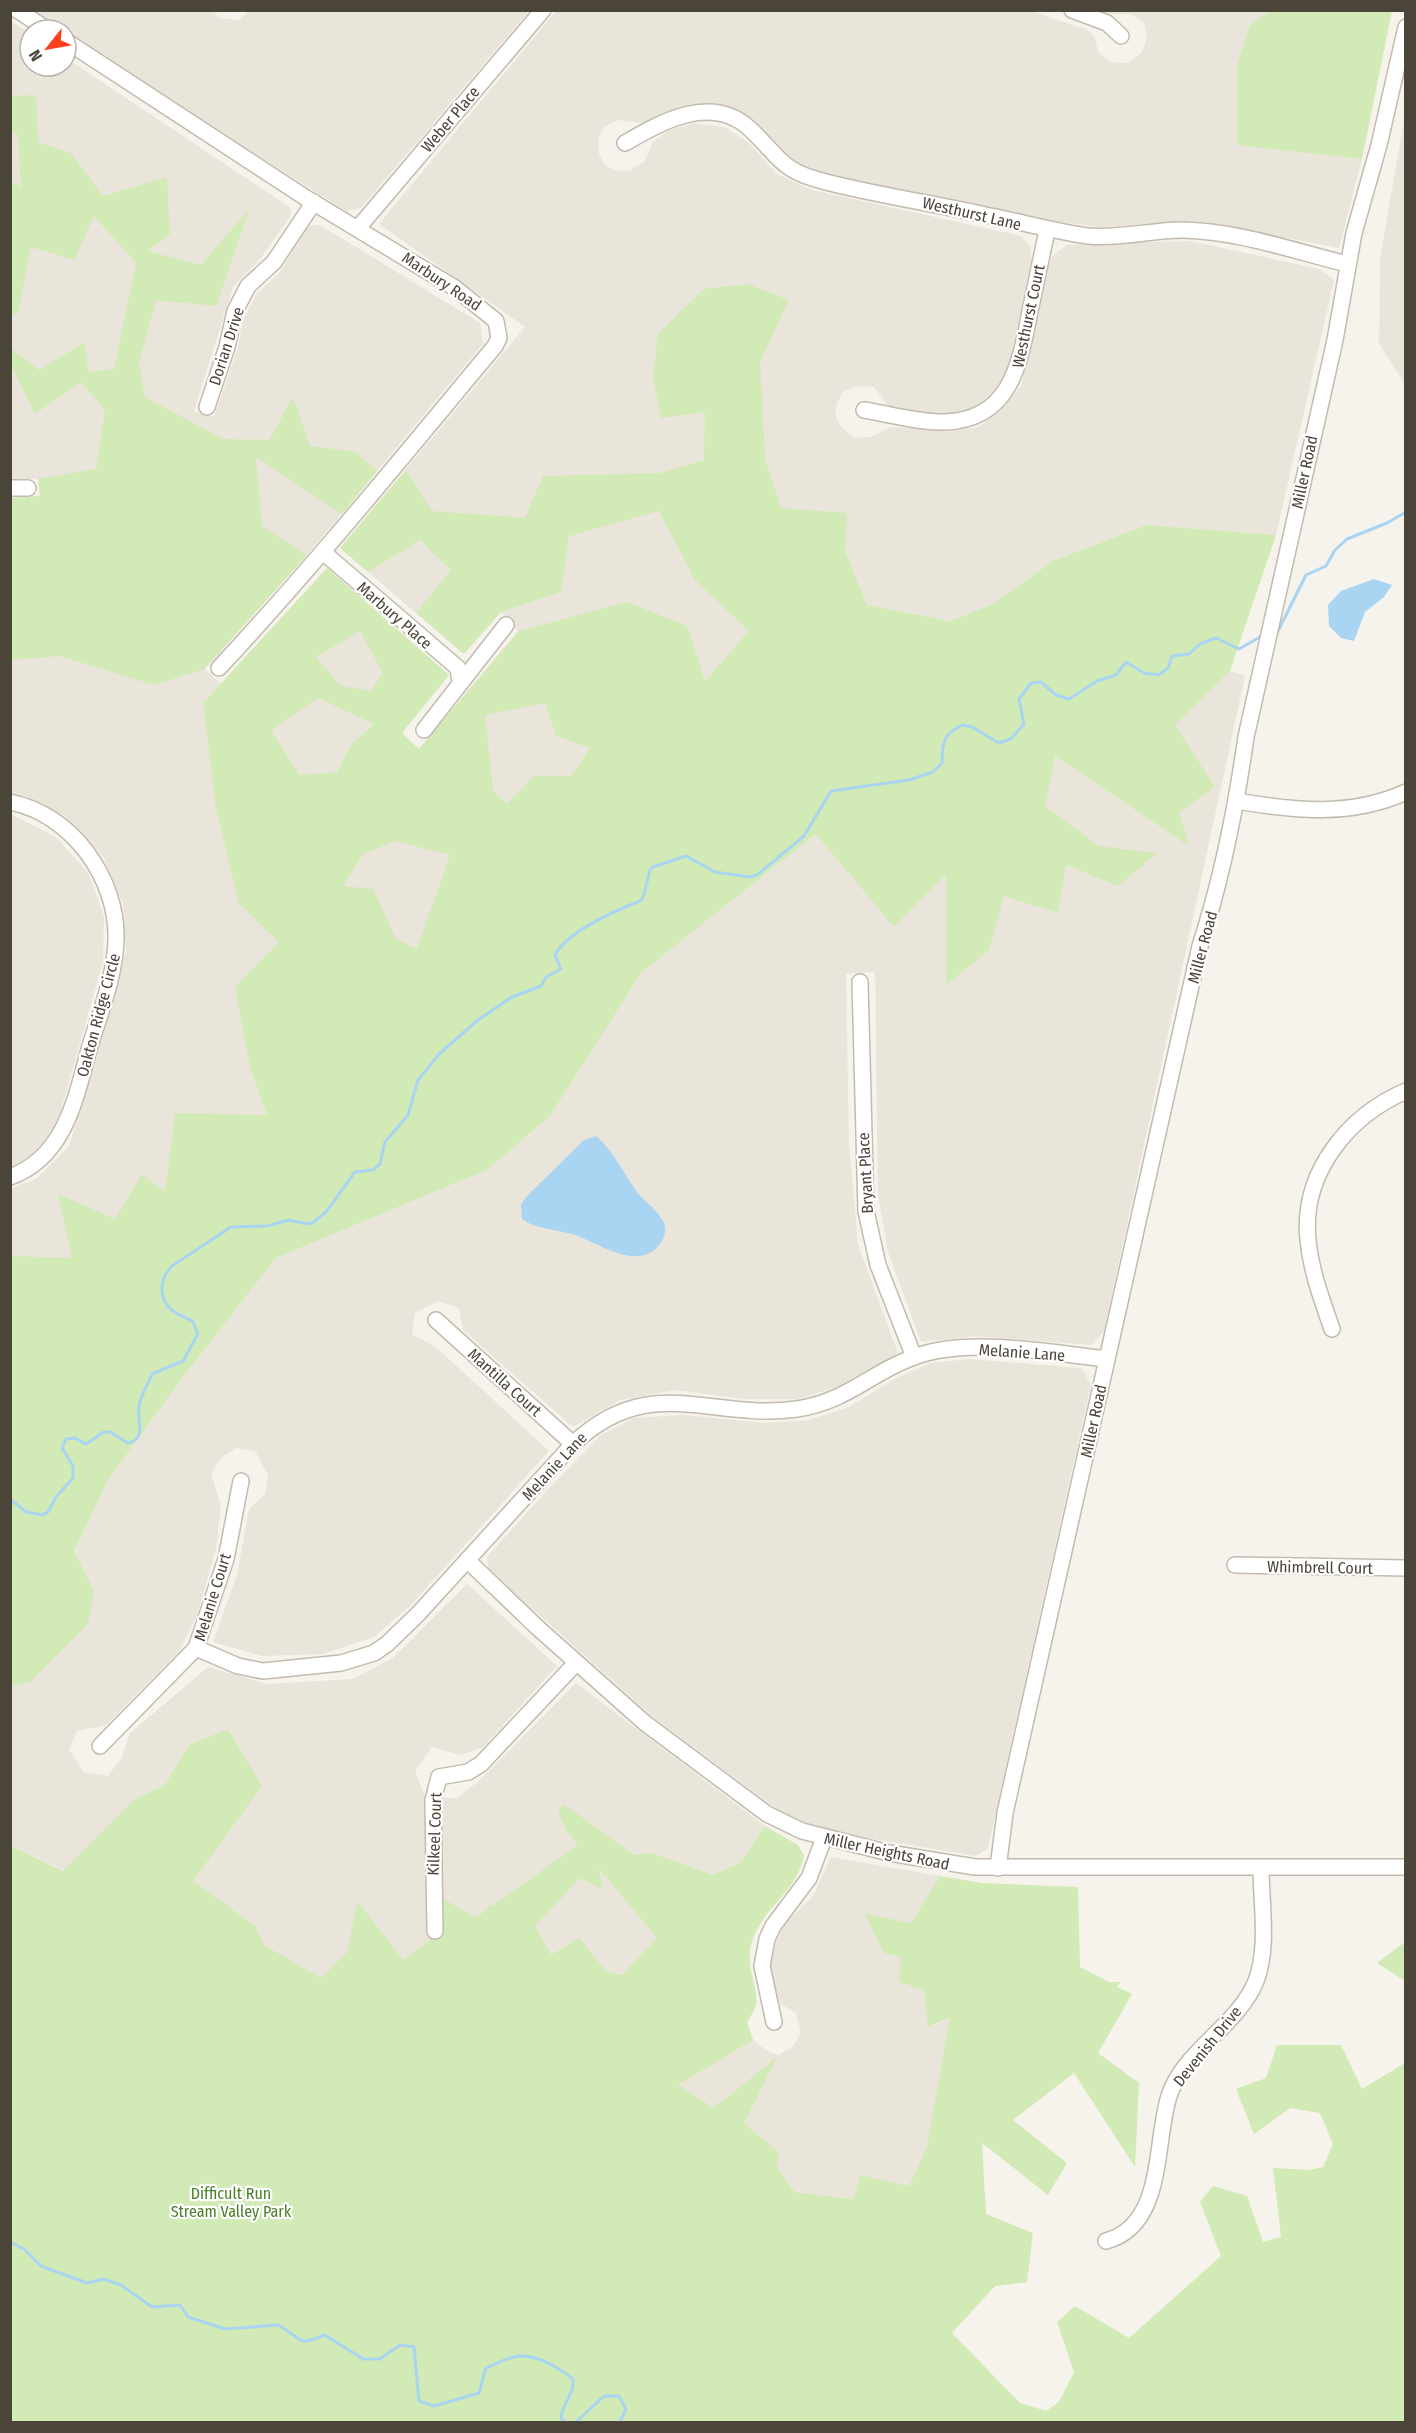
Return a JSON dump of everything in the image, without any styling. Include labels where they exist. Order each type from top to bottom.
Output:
[{"type":"street","name":"Weber Place","points":[[358,228],[543,10]]},
{"type":"street","points":[[1072,10],[1107,23],[1121,36]]},
{"type":"street","name":"Miller Road","points":[[998,1868],[1005,1813],[1200,946],[1215,898],[1237,801],[1246,737],[1335,340],[1347,264],[1406,27]]},
{"type":"street","name":"Marbury Road","points":[[78,49],[314,202],[455,288],[491,315],[499,329],[499,338],[495,346],[323,552],[219,668]]},
{"type":"street","name":"Westhurst Lane","points":[[625,143],[680,115],[694,112],[722,115],[746,126],[778,161],[802,176],[998,217],[1047,231],[1106,237],[1158,231],[1209,232],[1347,264]]},
{"type":"street","name":"Dorian Drive","points":[[207,407],[227,348],[235,311],[248,286],[274,262],[314,202]]},
{"type":"street","name":"Westhurst Court","points":[[864,410],[943,422],[971,417],[995,403],[1005,393],[1018,370],[1047,231]]},
{"type":"street","points":[[10,488],[27,488]]},
{"type":"street","name":"Marbury Place","points":[[323,552],[458,668],[460,681]]},
{"type":"street","points":[[424,730],[506,625]]},
{"type":"street","points":[[1237,801],[1283,809],[1346,811],[1382,803],[1406,792]]},
{"type":"street","name":"Oakton Ridge Circle","points":[[10,802],[28,807],[51,819],[84,849],[104,881],[111,902],[116,939],[110,976],[66,1124],[53,1147],[42,1158],[10,1177]]},
{"type":"street","name":"Bryant Place","points":[[860,982],[866,1211],[879,1264],[914,1357]]},
{"type":"street","points":[[1332,1329],[1317,1285],[1308,1238],[1311,1203],[1318,1178],[1335,1145],[1359,1118],[1406,1091]]},
{"type":"street","name":"Mantilla Court","points":[[436,1320],[573,1444]]},
{"type":"street","name":"Melanie Lane","points":[[196,1648],[218,1659],[256,1670],[306,1667],[358,1659],[387,1644],[573,1444],[599,1422],[637,1405],[670,1402],[772,1410],[819,1404],[855,1390],[914,1357],[946,1349],[963,1348],[1107,1359]]},
{"type":"street","name":"Melanie Court","points":[[100,1746],[196,1648],[226,1559],[241,1481]]},
{"type":"street","name":"Miller Heights Road","points":[[467,1560],[576,1663],[645,1723],[767,1814],[783,1824],[824,1838],[957,1865],[998,1868],[1406,1867]]},
{"type":"street","name":"Whimbrell Court","points":[[1235,1565],[1406,1568]]},
{"type":"street","name":"Kilkeel Court","points":[[435,1931],[433,1800],[439,1777],[468,1772],[481,1764],[576,1663]]},
{"type":"street","points":[[774,2022],[762,1966],[766,1939],[773,1926],[806,1884],[824,1838]]},
{"type":"street","name":"Devenish Drive","points":[[1106,2241],[1130,2232],[1145,2206],[1168,2098],[1178,2077],[1245,2000],[1256,1981],[1262,1948],[1261,1868]]},
{"type":"shaded area","points":[[212,10],[219,18],[239,20],[250,10],[529,11],[361,208],[346,211],[78,43],[78,18],[38,18],[27,11]]},
{"type":"shaded area","points":[[556,11],[1031,11],[1088,30],[1094,37],[1099,53],[1111,62],[1128,63],[1142,52],[1147,38],[1144,23],[1131,14],[1104,14],[1095,11],[1271,11],[1250,26],[1238,144],[1362,159],[1339,248],[1198,221],[1108,228],[1037,219],[821,175],[793,164],[741,117],[653,119],[641,123],[618,120],[604,127],[598,139],[599,154],[604,164],[614,170],[629,171],[645,161],[653,142],[668,131],[693,123],[724,127],[748,142],[777,174],[812,190],[1021,236],[1030,246],[1032,261],[1009,366],[996,389],[976,407],[946,416],[889,407],[874,387],[855,386],[843,392],[837,403],[835,415],[841,427],[854,438],[870,437],[891,427],[950,431],[978,427],[1000,411],[1021,386],[1051,257],[1067,245],[1190,241],[1319,269],[1334,280],[1276,535],[1146,525],[1053,561],[993,604],[950,621],[867,605],[269,1126],[11,1335],[11,1188],[36,1179],[69,1146],[126,951],[123,904],[104,858],[66,817],[23,795],[11,793],[10,498],[40,496],[38,479],[11,480],[11,21],[18,26],[18,78],[78,78],[78,66],[291,208],[290,217],[260,259],[233,287],[194,411],[214,417],[238,347],[243,320],[256,294],[279,273],[307,228],[314,225],[320,225],[480,323],[483,344],[314,547],[205,669],[221,684],[327,568],[449,675],[402,733],[419,749],[518,631],[501,612],[464,654],[340,548],[525,327],[379,224]]},
{"type":"shaded area","points":[[1405,115],[1406,385],[1379,343],[1380,258]]},
{"type":"shaded area","points":[[1230,671],[1245,676],[1104,1331],[1091,1345],[974,1336],[921,1342],[888,1252],[878,1196],[875,972],[846,974],[849,1141],[858,1245],[898,1353],[847,1384],[798,1399],[743,1399],[676,1390],[620,1400],[573,1427],[463,1330],[459,1308],[438,1301],[415,1313],[412,1334],[437,1348],[549,1451],[410,1606],[374,1637],[323,1654],[262,1656],[213,1642],[237,1575],[249,1509],[265,1494],[268,1475],[255,1451],[236,1448],[222,1457],[211,1474],[221,1505],[216,1549],[197,1615],[180,1650],[106,1725],[77,1731],[69,1750],[84,1772],[108,1776],[122,1757],[130,1733],[208,1667],[267,1684],[353,1679],[393,1658],[467,1584],[557,1666],[483,1747],[461,1755],[432,1747],[415,1771],[425,1797],[457,1798],[481,1779],[576,1683],[765,1826],[729,1880],[645,1862],[567,1832],[658,1938],[622,1975],[553,1958],[488,1955],[379,2017],[11,1846],[11,1686],[30,1682],[94,1590],[74,1551],[108,1480],[183,1377],[276,1258],[487,1170],[550,1116],[642,972],[816,834]]},
{"type":"shaded area","points":[[11,814],[56,837],[89,874],[104,917],[103,962],[57,1124],[37,1154],[11,1167]]},
{"type":"shaded area","points":[[969,1359],[1081,1368],[1091,1384],[988,1848],[976,1856],[856,1836],[813,1826],[782,1813],[652,1716],[489,1570],[487,1557],[549,1488],[601,1435],[634,1418],[683,1415],[764,1423],[809,1420],[849,1407],[896,1378],[931,1363]]},
{"type":"shaded area","points":[[831,1857],[940,1876],[921,1970],[929,2027],[951,2017],[954,2054],[910,2205],[795,2192],[738,2115],[681,2100],[669,2077],[756,2005],[747,2022],[753,2040],[767,2051],[779,2055],[793,2046],[801,2033],[796,2013],[782,2005],[773,1992],[770,1959],[783,1926],[813,1896]]},
{"type":"green space","points":[[1271,11],[1392,11],[1362,159],[1237,145],[1237,65],[1250,25]]},
{"type":"green space","points":[[36,95],[38,142],[71,153],[103,196],[167,177],[170,234],[148,251],[201,265],[250,208],[216,306],[156,300],[139,363],[145,397],[223,439],[269,440],[293,397],[310,446],[356,452],[377,471],[342,514],[256,457],[262,526],[307,555],[204,669],[154,685],[60,656],[11,660],[11,498],[40,496],[38,479],[96,469],[105,410],[81,382],[35,414],[11,365],[11,348],[39,370],[85,342],[88,372],[114,369],[136,263],[94,216],[74,260],[31,247],[18,313],[11,315],[11,181],[21,187],[18,135],[11,130],[11,96]]},
{"type":"green space","points":[[748,284],[789,300],[760,362],[765,459],[781,508],[847,513],[845,551],[867,605],[950,621],[993,604],[1053,561],[1146,525],[1276,535],[1230,671],[1175,725],[1215,787],[1179,812],[1189,846],[1055,756],[1045,806],[1099,846],[1157,853],[1118,886],[1066,865],[1058,913],[1004,896],[989,950],[946,985],[946,874],[894,927],[816,834],[642,972],[550,1116],[487,1170],[276,1258],[183,1377],[108,1480],[74,1551],[94,1590],[88,1624],[30,1682],[11,1686],[11,1256],[72,1258],[58,1194],[115,1219],[142,1174],[165,1192],[175,1113],[267,1115],[250,1067],[235,987],[279,942],[239,904],[216,808],[203,703],[327,568],[449,675],[402,733],[419,749],[519,631],[627,602],[687,626],[705,681],[749,631],[695,580],[659,511],[569,536],[561,592],[501,612],[464,654],[416,613],[451,570],[420,540],[368,572],[340,548],[406,470],[432,511],[525,518],[543,476],[661,473],[704,460],[705,412],[661,418],[653,378],[658,334],[704,289]],"holes":[[[360,631],[383,673],[371,691],[341,686],[316,657]],[[318,698],[374,724],[351,745],[337,772],[299,775],[271,730]],[[545,703],[556,736],[590,748],[571,776],[534,776],[507,804],[493,790],[485,715]],[[395,841],[450,855],[417,949],[396,939],[373,889],[343,886],[363,854]]]},
{"type":"green space","name":"Difficult Run Stream Valley Park","points":[[228,1729],[262,1786],[193,1881],[255,1926],[264,1945],[321,1978],[348,1951],[357,1901],[403,1960],[430,1940],[439,1896],[475,1918],[488,1909],[488,1905],[492,1906],[578,1845],[567,1832],[558,1812],[564,1804],[634,1855],[652,1853],[713,1875],[740,1863],[765,1826],[798,1845],[804,1856],[800,1869],[787,1890],[764,1917],[752,1941],[750,1959],[756,1991],[756,2005],[747,2022],[753,2040],[678,2085],[714,2108],[777,2057],[744,2123],[778,2152],[777,2168],[795,2192],[854,2199],[860,2175],[909,2186],[927,2147],[950,2017],[928,2027],[924,1990],[899,1982],[901,1957],[884,1953],[865,1914],[911,1923],[940,1876],[982,1883],[1078,1887],[1080,1967],[1109,1982],[1121,1982],[1117,1987],[1132,1994],[1098,2053],[1139,2083],[1135,2167],[1074,2073],[1013,2120],[1067,2163],[1048,2195],[982,2143],[986,2214],[1033,2233],[1027,2282],[995,2286],[952,2333],[1020,2403],[1046,2411],[1059,2402],[1074,2372],[1057,2322],[1075,2306],[1129,2338],[1221,2256],[1200,2202],[1213,2186],[1247,2196],[1263,2242],[1281,2237],[1273,2168],[1309,2170],[1323,2167],[1333,2144],[1320,2113],[1290,2108],[1254,2134],[1236,2089],[1266,2078],[1277,2045],[1341,2045],[1362,2089],[1405,2063],[1405,2422],[11,2422],[11,1846],[63,1871],[134,1800],[165,1785],[189,1745]],"holes":[[[599,1869],[657,1938],[622,1975],[606,1971],[579,1938],[551,1955],[535,1926],[580,1878],[602,1889]]]},
{"type":"green space","points":[[1405,1942],[1405,1981],[1377,1963]]},
{"type":"water","points":[[1374,579],[1392,585],[1384,597],[1365,612],[1354,641],[1341,638],[1329,626],[1328,605],[1341,591]]},
{"type":"water","points":[[596,1136],[613,1155],[637,1192],[664,1223],[664,1238],[651,1252],[641,1256],[620,1254],[578,1236],[534,1225],[522,1219],[521,1205],[526,1197],[584,1140]]},
{"type":"waterway","points":[[1278,631],[1306,575],[1326,566],[1335,550],[1347,539],[1387,523],[1406,512]]},
{"type":"waterway","points":[[10,1499],[26,1512],[43,1515],[48,1512],[56,1497],[73,1478],[73,1466],[62,1448],[66,1439],[75,1438],[86,1444],[104,1432],[110,1432],[128,1443],[138,1437],[139,1406],[152,1374],[183,1361],[198,1334],[193,1322],[173,1311],[164,1301],[163,1282],[172,1266],[231,1227],[267,1226],[289,1220],[307,1224],[314,1222],[326,1212],[355,1172],[373,1170],[380,1164],[385,1142],[408,1115],[418,1080],[439,1054],[478,1020],[512,997],[541,986],[546,977],[561,969],[555,955],[570,938],[593,923],[640,901],[653,867],[686,856],[715,872],[750,877],[757,875],[804,836],[831,791],[909,780],[933,772],[942,763],[942,750],[947,736],[962,725],[972,727],[999,743],[1011,739],[1024,724],[1019,699],[1031,683],[1041,682],[1056,695],[1069,699],[1097,681],[1116,675],[1126,662],[1144,673],[1159,675],[1168,668],[1172,656],[1189,654],[1200,644],[1216,638],[1239,649],[1260,637]]},
{"type":"waterway","points":[[10,2242],[24,2249],[41,2266],[87,2283],[104,2279],[121,2285],[152,2307],[180,2305],[188,2317],[225,2329],[278,2325],[304,2341],[325,2335],[363,2359],[380,2359],[400,2345],[414,2347],[419,2401],[434,2406],[479,2393],[486,2368],[513,2357],[535,2358],[556,2367],[573,2379],[572,2389],[561,2418],[565,2422]]},
{"type":"waterway","points":[[576,2422],[604,2396],[619,2396],[626,2409],[620,2422]]}]
